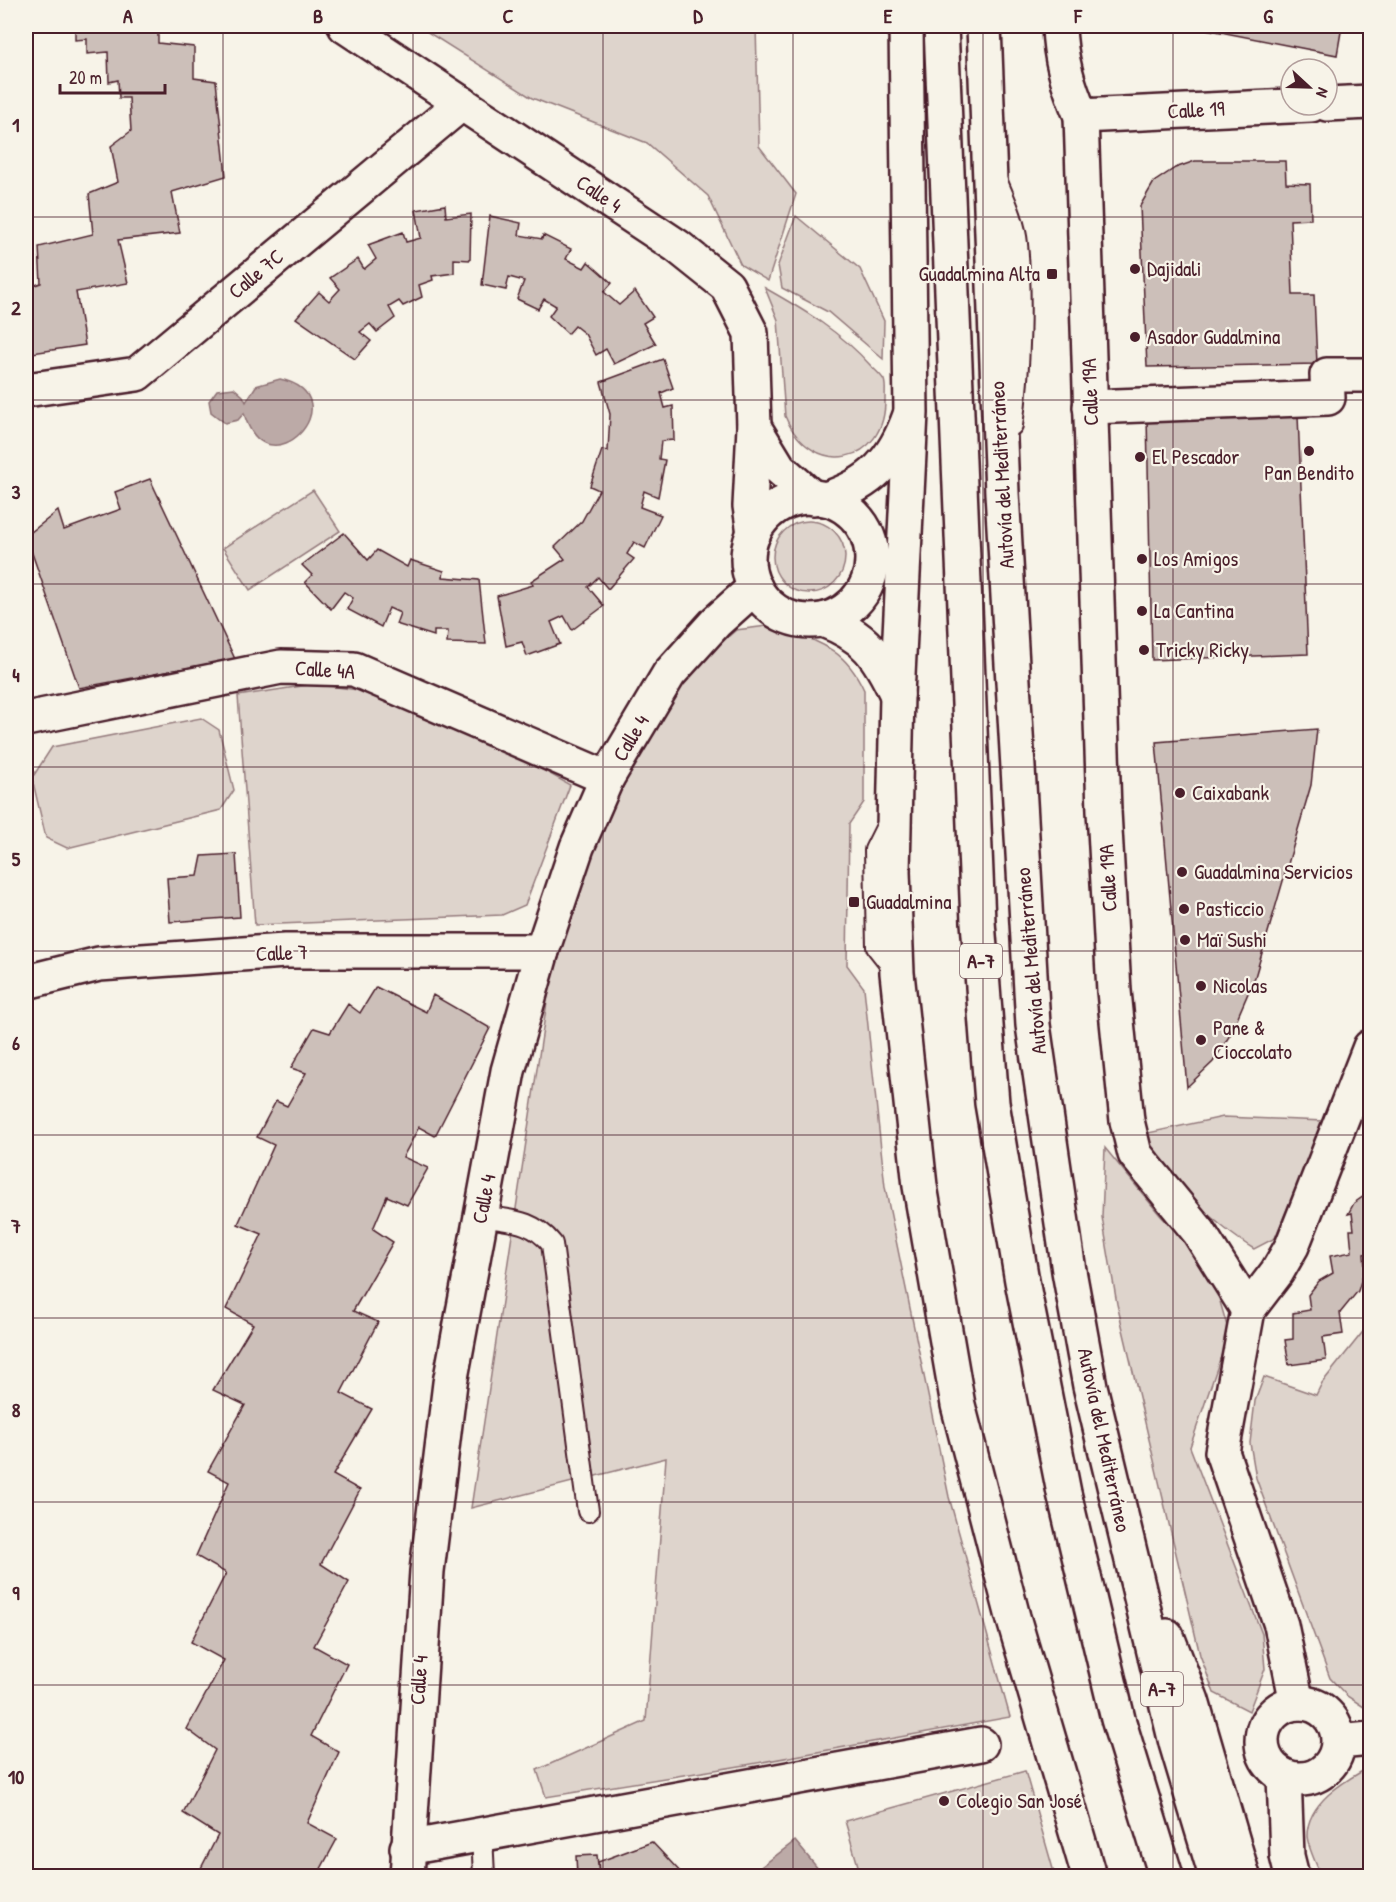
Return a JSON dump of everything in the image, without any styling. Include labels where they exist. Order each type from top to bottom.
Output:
[{"type":"main road","name":"Calle 4","points":[[345,26],[677,246],[727,286],[751,333],[754,428],[750,506],[754,533]]},
{"type":"main road","points":[[906,26],[911,413],[893,813],[897,973],[920,1186],[958,1405],[1013,1617],[1089,1876]]},
{"type":"main road","name":"Autovía del Mediterráneo","points":[[941,26],[978,922],[992,1103],[1022,1281],[1064,1493],[1118,1719],[1166,1876]]},
{"type":"main road","name":"Autovía del Mediterráneo","points":[[984,26],[1002,493],[1033,1025],[1069,1271],[1090,1386],[1115,1500],[1176,1743],[1215,1876]]},
{"type":"main road","points":[[1059,26],[1059,53],[1068,85],[1081,116]]},
{"type":"main road","points":[[1339,103],[1371,102]]},
{"type":"main road","name":"Calle 7C","points":[[26,390],[137,374],[462,103]]},
{"type":"main road","name":"Calle 19","points":[[1081,116],[1279,107]]},
{"type":"main road","name":"Calle 19A","points":[[1081,116],[1104,811],[1114,991],[1127,1121],[1136,1154],[1199,1232],[1248,1310]]},
{"type":"main road","points":[[1090,407],[1328,398],[1327,375],[1371,375]]},
{"type":"main road","points":[[897,695],[881,661],[865,643],[851,632],[823,620],[791,618],[776,611],[764,601],[755,587],[749,569],[749,551],[754,533],[764,518],[778,507],[794,499],[819,498],[854,487],[888,462],[900,443],[911,413]]},
{"type":"main road","points":[[754,428],[779,468],[819,498],[841,505],[854,515],[864,528],[872,560],[866,584],[852,605],[823,620]]},
{"type":"main road","name":"Calle 4","points":[[407,1862],[428,1559],[450,1383],[508,1071],[542,951],[577,847],[607,778],[669,674],[716,622],[755,587]]},
{"type":"main road","name":"Calle 4A","points":[[26,719],[281,667],[354,669],[607,778]]},
{"type":"main road","name":"Calle 7","points":[[26,982],[99,964],[285,951],[542,951]]},
{"type":"main road","points":[[1297,1703],[1281,1625],[1222,1452],[1248,1310],[1277,1272],[1292,1246],[1371,1047]]},
{"type":"main road","points":[[1115,1500],[1192,1701],[1243,1876]]},
{"type":"main road","points":[[1297,1703],[1310,1704],[1331,1718],[1339,1742],[1330,1765],[1320,1774],[1308,1779],[1284,1776],[1266,1759],[1263,1734],[1274,1713],[1285,1706],[1297,1703]]},
{"type":"main road","points":[[1339,1742],[1371,1739]]},
{"type":"main road","points":[[407,1862],[482,1835],[981,1744]]},
{"type":"main road","points":[[1284,1776],[1287,1856],[1292,1876]]},
{"type":"lane","points":[[481,1216],[526,1223],[541,1230],[552,1244],[588,1511]]},
{"type":"lane","points":[[482,1835],[484,1876]]},
{"type":"shaded area","points":[[418,26],[756,26],[759,146],[796,194],[768,281],[741,265],[708,196],[647,143],[532,98]]},
{"type":"shaded area","points":[[796,216],[860,269],[884,321],[883,359],[828,312],[782,288],[778,265]]},
{"type":"shaded area","points":[[765,288],[835,332],[884,380],[885,398],[882,421],[874,438],[861,450],[846,456],[829,456],[812,450],[797,436],[785,416],[778,320]]},
{"type":"shaded area","points":[[280,379],[302,389],[311,403],[309,419],[300,434],[286,443],[270,445],[255,436],[244,413],[238,420],[225,423],[211,412],[209,401],[217,390],[234,388],[246,402],[256,386]]},
{"type":"shaded area","points":[[313,490],[340,531],[250,590],[223,548]]},
{"type":"shaded area","points":[[809,521],[829,527],[839,537],[845,557],[839,577],[829,587],[809,593],[789,587],[779,577],[773,557],[779,537],[789,527]]},
{"type":"shaded area","points":[[774,625],[815,641],[838,654],[856,675],[864,690],[864,802],[849,824],[847,965],[864,988],[885,1187],[949,1497],[1010,1717],[746,1765],[546,1797],[537,1770],[646,1721],[666,1458],[471,1508],[558,929],[662,694],[736,630]]},
{"type":"shaded area","points":[[315,684],[358,690],[509,751],[570,785],[525,905],[502,915],[255,925],[238,696]]},
{"type":"shaded area","points":[[201,718],[219,730],[234,790],[221,810],[67,848],[46,838],[32,778],[52,747]]},
{"type":"shaded area","points":[[1223,1117],[1324,1121],[1275,1238],[1254,1249],[1208,1214],[1174,1181],[1152,1148],[1148,1133]]},
{"type":"shaded area","points":[[1105,1148],[1160,1215],[1202,1259],[1217,1291],[1229,1333],[1190,1447],[1262,1634],[1265,1669],[1249,1711],[1214,1693],[1200,1655],[1117,1304],[1102,1217]]},
{"type":"shaded area","points":[[1370,1323],[1370,1711],[1347,1696],[1330,1678],[1256,1478],[1250,1443],[1255,1401],[1264,1377],[1316,1395],[1322,1383]]},
{"type":"shaded area","points":[[1370,1768],[1370,1876],[1321,1876],[1307,1836],[1313,1813],[1328,1794]]},
{"type":"shaded area","points":[[1025,1771],[1055,1876],[861,1876],[845,1821]]},
{"type":"shaded area","points":[[795,1841],[824,1876],[749,1876]]},
{"type":"building","points":[[75,26],[158,26],[158,43],[194,47],[194,78],[216,81],[226,176],[172,192],[180,233],[118,240],[128,283],[76,292],[85,345],[26,354],[26,288],[41,283],[39,247],[93,234],[89,194],[118,182],[111,146],[131,131],[129,98],[119,98],[118,80],[109,82],[108,52],[87,54],[87,39],[75,40]]},
{"type":"building","points":[[1190,26],[1342,26],[1337,55]]},
{"type":"building","points":[[1195,161],[1285,161],[1286,183],[1310,184],[1311,219],[1290,220],[1293,295],[1314,295],[1317,364],[1147,367],[1140,206],[1154,182],[1175,168]]},
{"type":"building","points":[[445,205],[446,217],[471,214],[470,260],[454,259],[454,273],[432,276],[433,280],[419,285],[422,297],[403,306],[399,301],[389,307],[395,318],[377,332],[370,324],[360,332],[371,341],[355,359],[296,318],[319,292],[329,301],[340,289],[330,278],[358,259],[364,269],[376,259],[368,245],[403,232],[406,242],[421,238],[416,210]]},
{"type":"building","points":[[490,216],[521,223],[519,235],[542,239],[543,235],[571,249],[566,259],[584,268],[588,262],[612,283],[604,292],[619,305],[635,291],[653,317],[643,323],[656,344],[614,364],[606,349],[596,355],[585,334],[575,326],[568,334],[549,316],[556,306],[544,299],[538,309],[517,299],[524,281],[509,277],[506,290],[482,285]]},
{"type":"building","points":[[663,359],[673,388],[661,393],[665,408],[673,406],[674,440],[661,441],[659,459],[665,460],[658,497],[644,491],[640,507],[661,515],[645,548],[634,542],[627,554],[634,559],[608,589],[598,577],[588,587],[604,606],[572,630],[564,616],[551,622],[560,644],[527,656],[522,642],[506,646],[497,596],[533,585],[531,581],[565,559],[555,547],[582,521],[599,490],[590,486],[602,450],[608,451],[610,414],[601,382]]},
{"type":"building","points":[[1298,416],[1308,654],[1152,660],[1147,417]]},
{"type":"building","points":[[150,479],[235,659],[79,688],[26,536],[58,511],[64,530],[121,509],[115,492]]},
{"type":"building","points":[[344,533],[368,560],[377,550],[407,567],[410,560],[444,571],[443,577],[479,580],[486,644],[447,643],[448,631],[434,631],[434,636],[396,624],[400,613],[389,608],[381,627],[347,609],[353,598],[344,592],[331,609],[305,582],[312,575],[302,565]]},
{"type":"building","points":[[1317,729],[1311,785],[1255,977],[1230,1035],[1213,1062],[1187,1087],[1156,742]]},
{"type":"building","points":[[236,854],[240,917],[170,922],[167,878],[198,876],[202,856]]},
{"type":"building","points":[[376,987],[426,1012],[433,995],[490,1028],[435,1136],[419,1127],[403,1157],[428,1168],[407,1205],[387,1196],[373,1229],[393,1242],[353,1311],[378,1322],[341,1393],[372,1409],[333,1475],[360,1490],[321,1564],[349,1582],[314,1646],[347,1664],[311,1736],[339,1752],[307,1823],[337,1839],[317,1876],[197,1876],[218,1835],[183,1813],[215,1750],[187,1729],[224,1660],[191,1642],[226,1573],[196,1556],[229,1482],[208,1471],[245,1405],[213,1390],[253,1324],[226,1309],[262,1234],[238,1224],[274,1145],[257,1137],[276,1101],[287,1106],[306,1073],[291,1068],[314,1028],[330,1033],[348,1004],[360,1013]]},
{"type":"building","points":[[1370,1192],[1370,1253],[1364,1254],[1365,1268],[1358,1291],[1340,1313],[1343,1334],[1323,1337],[1326,1360],[1289,1365],[1285,1340],[1293,1339],[1293,1313],[1310,1310],[1308,1295],[1319,1281],[1333,1273],[1330,1256],[1352,1252],[1350,1230],[1354,1230],[1352,1213],[1348,1214],[1354,1203]]},
{"type":"building","points":[[652,1842],[684,1876],[599,1876],[598,1862]]},
{"type":"building","points":[[597,1855],[599,1876],[577,1876],[576,1856]]},
{"type":"place","name":"Dajidali","points":[[1135,269]]},
{"type":"place","name":"Guadalmina Alta","points":[[1052,274]]},
{"type":"place","name":"Asador Gudalmina","points":[[1135,337]]},
{"type":"place","name":"Pan Bendito","points":[[1309,451]]},
{"type":"place","name":"El Pescador","points":[[1140,457]]},
{"type":"place","name":"Los Amigos","points":[[1142,559]]},
{"type":"place","name":"La Cantina","points":[[1142,611]]},
{"type":"place","name":"Tricky Ricky","points":[[1144,650]]},
{"type":"place","name":"Caixabank","points":[[1180,793]]},
{"type":"place","name":"Guadalmina Servicios","points":[[1182,872]]},
{"type":"place","name":"Guadalmina","points":[[854,902]]},
{"type":"place","name":"Pasticcio","points":[[1184,909]]},
{"type":"place","name":"Maï Sushi","points":[[1185,940]]},
{"type":"place","name":"Nicolas","points":[[1201,986]]},
{"type":"place","name":"Pane & Cioccolato","points":[[1201,1040]]},
{"type":"place","name":"Colegio San José","points":[[944,1801]]}]
